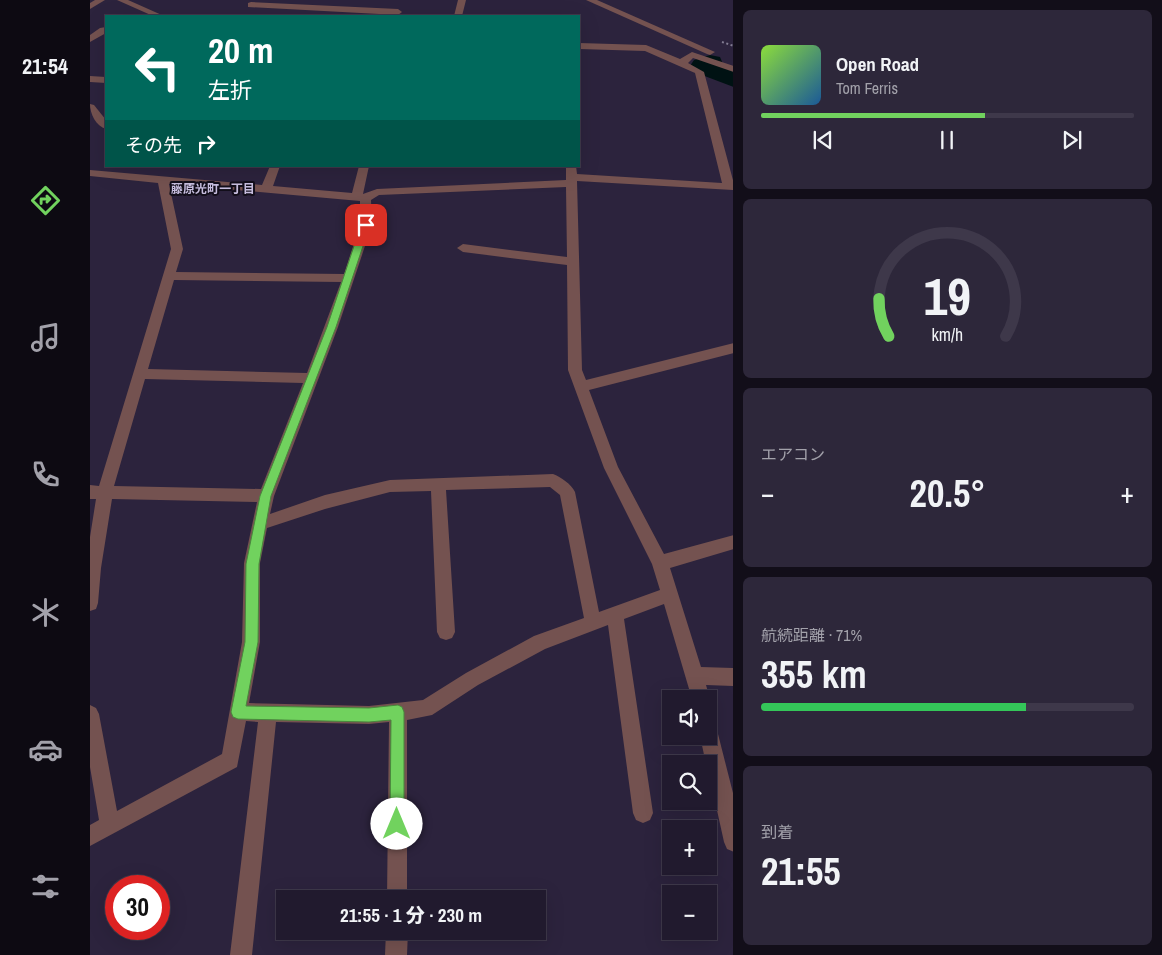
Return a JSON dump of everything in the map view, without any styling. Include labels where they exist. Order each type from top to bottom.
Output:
[{"type":"street","points":[[90,6],[101,0]]},
{"type":"street","points":[[120,0],[158,15]]},
{"type":"street","points":[[246,15],[252,2],[398,14],[400,0]]},
{"type":"street","points":[[458,15],[462,0]]},
{"type":"street","points":[[590,0],[733,62]]},
{"type":"street","points":[[612,10],[607,13],[692,55],[733,68]]},
{"type":"street","points":[[90,39],[105,30]]},
{"type":"street","points":[[90,173],[125,171],[162,180],[361,197],[377,192],[571,176],[730,187],[699,72],[646,48],[580,46]]},
{"type":"street","points":[[681,64],[692,55]]},
{"type":"street","points":[[90,79],[105,80]]},
{"type":"street","points":[[90,107],[105,125]]},
{"type":"street","points":[[266,189],[275,167]]},
{"type":"street","points":[[90,836],[230,760],[251,642],[252,564],[266,496],[366,225],[361,197],[364,167]]},
{"type":"street","points":[[571,176],[575,370],[611,468],[660,563],[699,690]]},
{"type":"street","points":[[90,603],[98,492],[140,374],[177,249],[162,180]]},
{"type":"street","points":[[463,248],[572,262]]},
{"type":"street","points":[[169,276],[348,278]]},
{"type":"street","points":[[581,388],[733,348]]},
{"type":"street","points":[[140,374],[311,378]]},
{"type":"street","points":[[260,524],[325,502],[390,486],[553,480],[567,492],[593,623]]},
{"type":"street","points":[[438,484],[446,632]]},
{"type":"street","points":[[98,492],[266,496]]},
{"type":"street","points":[[660,563],[733,542]]},
{"type":"street","points":[[238,712],[369,715],[426,709],[472,679],[540,642],[670,595]]},
{"type":"street","points":[[615,615],[643,813]]},
{"type":"street","points":[[695,676],[733,677]]},
{"type":"street","points":[[241,955],[268,712]]},
{"type":"street","points":[[397,890],[398,712]]},
{"type":"street","points":[[90,714],[110,825]]},
{"type":"street","points":[[711,745],[733,842]]},
{"type":"street","points":[[396,940],[396,955]]},
{"type":"waterway","points":[[710,63],[704,66],[733,79]]},
{"type":"district","name":"藤原光町一丁目","points":[[213,189]]},
{"type":"route","points":[[366,225],[332,327],[266,496],[252,564],[251,642],[238,712],[369,715],[398,712],[397,824]]}]
